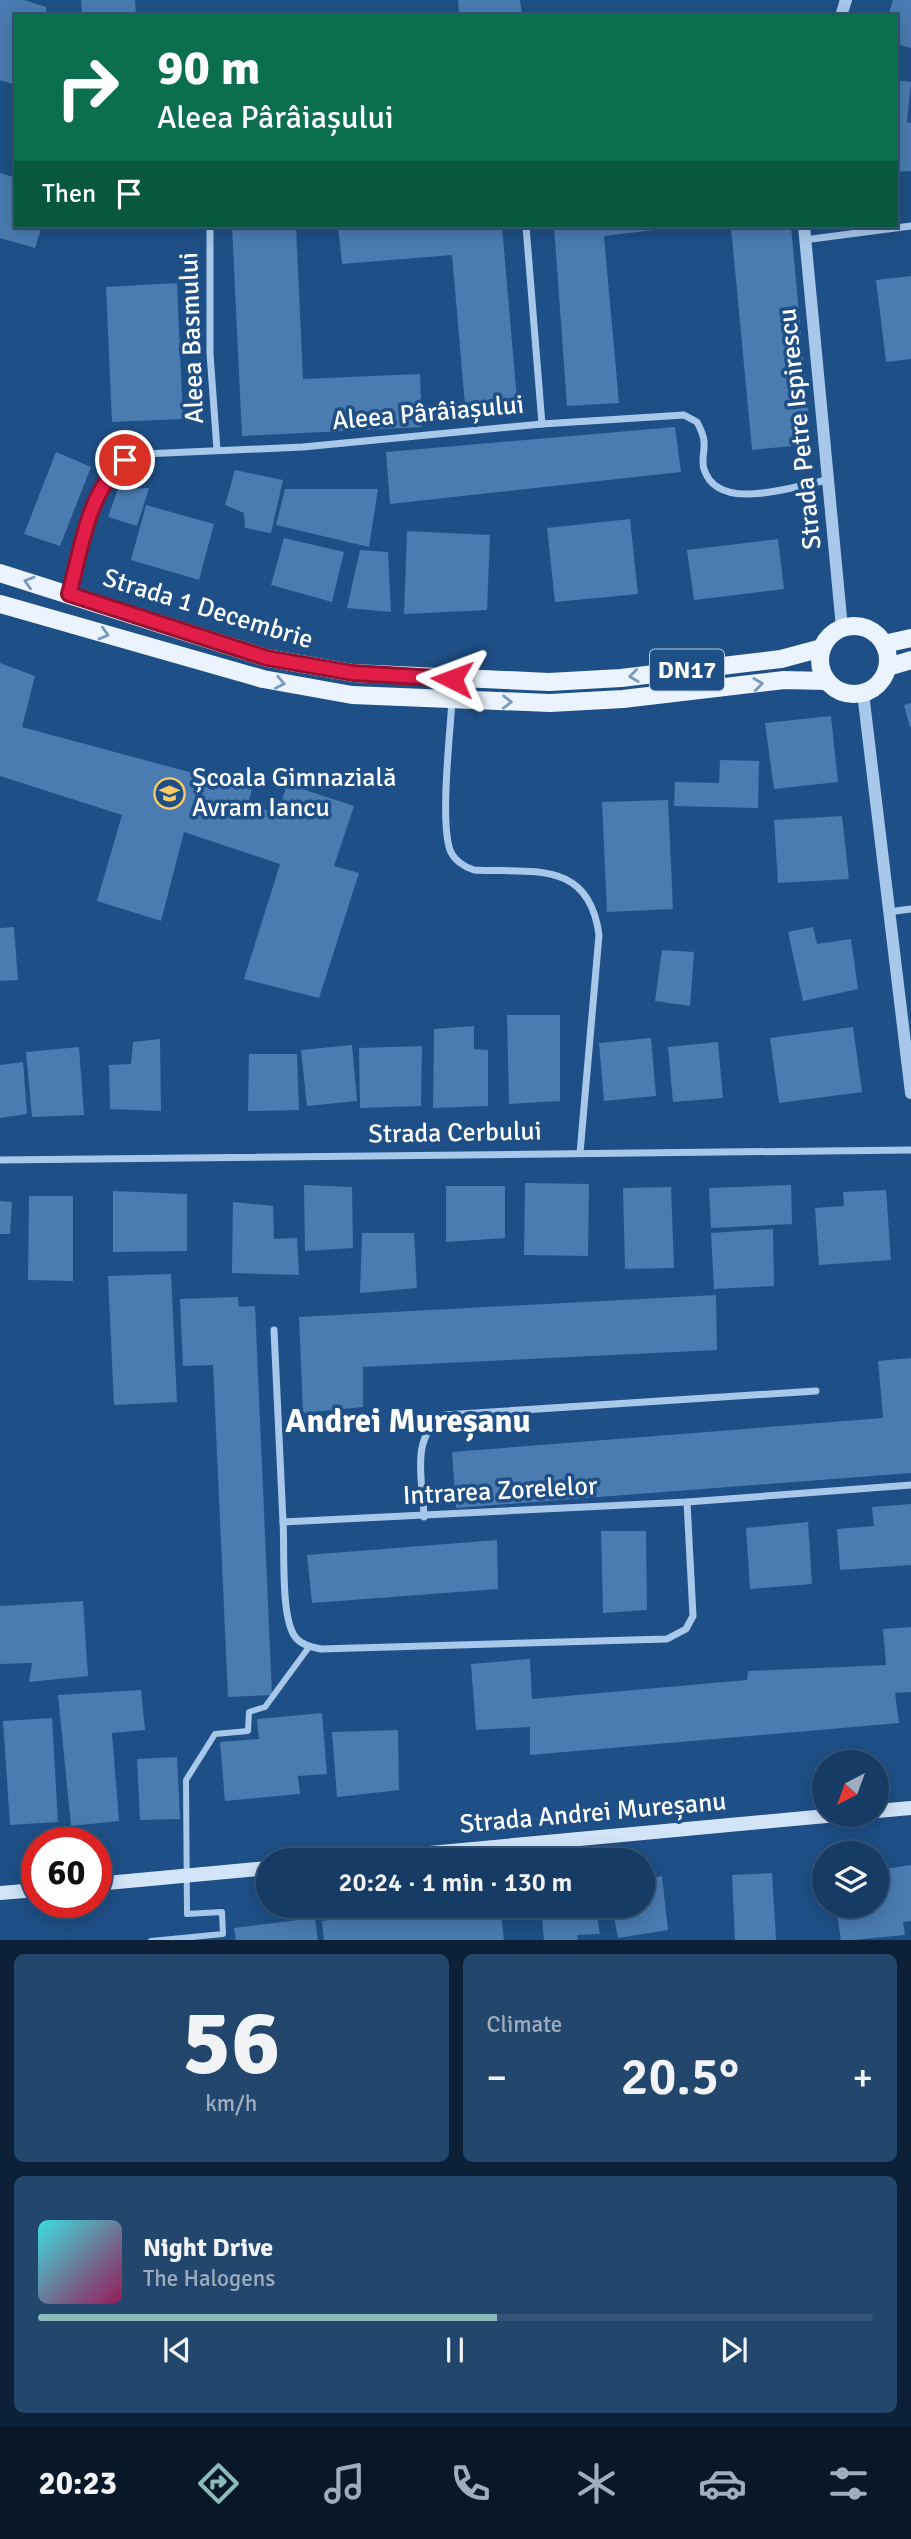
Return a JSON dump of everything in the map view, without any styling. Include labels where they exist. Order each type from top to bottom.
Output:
[{"type":"main road","name":"Strada 1 Decembrie","points":[[0,573],[267,658],[353,673],[549,682],[621,678],[781,659],[822,648],[827,639],[842,628]]},
{"type":"main road","name":"Strada 1 Decembrie","points":[[0,604],[263,679],[352,695],[550,704],[623,699],[784,680],[827,681],[843,692],[863,693]]},
{"type":"main road","points":[[842,628],[852,626],[871,630],[884,644],[888,667],[880,684],[863,693]]},
{"type":"main road","points":[[884,644],[911,638]]},
{"type":"main road","points":[[822,648],[820,659],[827,681]]},
{"type":"main road","points":[[888,667],[911,660]]},
{"type":"main road","points":[[889,1810],[911,1808]]},
{"type":"main road","name":"Strada Andrei Mureșanu","points":[[483,1848],[812,1817]]},
{"type":"main road","points":[[112,1883],[256,1869]]},
{"type":"main road","points":[[0,1893],[21,1891]]},
{"type":"street","name":"Aleea Basmului","points":[[210,228],[211,354],[217,450]]},
{"type":"street","points":[[526,228],[542,424]]},
{"type":"street","name":"Strada Petre Ispirescu","points":[[804,228],[842,628]]},
{"type":"street","points":[[804,240],[896,228]]},
{"type":"street","name":"Aleea Pârâiașului","points":[[69,594],[95,500],[114,470],[125,460],[143,454],[303,446],[542,424],[684,415],[697,422],[704,440],[703,467],[711,483],[724,492],[741,496],[827,480]]},
{"type":"street","points":[[863,693],[911,1093]]},
{"type":"street","points":[[452,700],[447,803],[450,850],[464,867],[474,870],[549,872],[562,875],[588,899],[597,920],[599,935],[580,1153]]},
{"type":"street","points":[[888,912],[911,909]]},
{"type":"street","name":"Strada Cerbului","points":[[0,1160],[911,1150]]},
{"type":"street","points":[[274,1330],[288,1621],[298,1641],[309,1647],[321,1649],[653,1640],[677,1636],[686,1629],[694,1605],[687,1502]]},
{"type":"street","points":[[424,1517],[421,1443],[432,1423],[444,1415],[816,1391]]},
{"type":"street","name":"Intrarea Zorelelor","points":[[283,1522],[687,1502],[911,1485]]},
{"type":"street","points":[[161,1940],[223,1934],[222,1912],[187,1914],[184,1876],[186,1780],[215,1734],[248,1731],[249,1712],[265,1707],[309,1647]]},
{"type":"building","points":[[0,0],[24,0],[46,7],[47,14],[14,14],[14,84],[0,80]]},
{"type":"building","points":[[81,0],[135,0],[136,14],[82,14]]},
{"type":"building","points":[[458,0],[520,0],[522,14],[459,14]]},
{"type":"building","points":[[893,0],[911,0],[911,48],[898,45],[898,14],[889,14]]},
{"type":"building","points":[[898,80],[911,82],[907,122],[911,123],[911,171],[898,172]]},
{"type":"building","points":[[0,173],[14,177],[14,228],[41,228],[35,248],[0,238]]},
{"type":"building","points":[[232,228],[296,228],[303,379],[420,374],[422,427],[242,436]]},
{"type":"building","points":[[338,228],[502,228],[518,412],[466,416],[452,255],[342,264]]},
{"type":"building","points":[[554,228],[671,228],[604,236],[619,403],[567,406]]},
{"type":"building","points":[[731,228],[791,228],[811,444],[752,450]]},
{"type":"building","points":[[911,276],[911,359],[886,362],[876,280]]},
{"type":"building","points":[[177,283],[183,419],[112,422],[106,287]]},
{"type":"building","points":[[675,427],[681,472],[390,504],[386,452]]},
{"type":"building","points":[[56,452],[91,467],[60,546],[24,534]]},
{"type":"building","points":[[235,470],[283,480],[271,533],[245,528],[244,513],[225,505]]},
{"type":"building","points":[[149,488],[137,526],[108,517],[118,489]]},
{"type":"building","points":[[285,489],[378,489],[369,547],[276,525]]},
{"type":"building","points":[[146,505],[214,524],[199,580],[131,560]]},
{"type":"building","points":[[630,519],[638,594],[555,602],[547,528]]},
{"type":"building","points":[[407,531],[490,535],[487,610],[404,614]]},
{"type":"building","points":[[284,538],[344,552],[332,602],[271,585]]},
{"type":"building","points":[[778,539],[784,589],[694,600],[687,550]]},
{"type":"building","points":[[360,550],[388,552],[391,612],[347,608]]},
{"type":"building","points":[[0,663],[35,676],[22,727],[252,789],[248,805],[278,813],[287,784],[354,806],[334,866],[359,873],[319,998],[244,979],[280,864],[184,832],[161,921],[97,901],[122,815],[0,776]]},
{"type":"building","points":[[911,703],[911,727],[910,727],[904,705]]},
{"type":"building","points":[[831,716],[838,782],[774,789],[765,723]]},
{"type":"building","points":[[720,760],[759,761],[758,808],[674,806],[675,782],[719,783]]},
{"type":"building","points":[[668,800],[673,909],[607,912],[602,802]]},
{"type":"building","points":[[842,816],[849,879],[778,883],[774,820]]},
{"type":"building","points":[[14,927],[18,980],[0,981],[0,928]]},
{"type":"building","points":[[813,927],[817,944],[851,939],[858,989],[803,1001],[788,932]]},
{"type":"building","points":[[662,950],[694,952],[690,1006],[655,1001]]},
{"type":"building","points":[[507,1015],[560,1015],[560,1101],[509,1104]]},
{"type":"building","points":[[474,1026],[474,1049],[488,1050],[488,1106],[433,1108],[434,1029]]},
{"type":"building","points":[[853,1027],[862,1092],[779,1103],[770,1038]]},
{"type":"building","points":[[651,1038],[656,1096],[604,1101],[599,1043]]},
{"type":"building","points":[[160,1039],[161,1111],[110,1109],[109,1065],[131,1064],[133,1042]]},
{"type":"building","points":[[718,1042],[723,1098],[673,1102],[668,1047]]},
{"type":"building","points":[[352,1045],[357,1101],[307,1106],[301,1050]]},
{"type":"building","points":[[422,1046],[421,1106],[360,1108],[359,1048]]},
{"type":"building","points":[[79,1047],[84,1115],[32,1117],[26,1052]]},
{"type":"building","points":[[249,1054],[297,1054],[299,1110],[248,1111]]},
{"type":"building","points":[[23,1062],[27,1114],[0,1118],[0,1065]]},
{"type":"building","points":[[525,1183],[589,1184],[588,1256],[524,1255]]},
{"type":"building","points":[[304,1185],[352,1187],[353,1248],[305,1251]]},
{"type":"building","points":[[791,1185],[792,1224],[711,1228],[709,1188]]},
{"type":"building","points":[[446,1186],[505,1186],[505,1238],[446,1242]]},
{"type":"building","points":[[671,1187],[674,1268],[625,1269],[623,1188]]},
{"type":"building","points":[[886,1190],[891,1260],[819,1265],[815,1208],[844,1206],[843,1192]]},
{"type":"building","points":[[113,1191],[187,1194],[187,1251],[113,1252]]},
{"type":"building","points":[[29,1196],[73,1196],[73,1281],[28,1280]]},
{"type":"building","points":[[0,1201],[12,1202],[10,1234],[0,1234]]},
{"type":"building","points":[[233,1202],[273,1206],[274,1239],[297,1238],[299,1275],[232,1273]]},
{"type":"building","points":[[773,1229],[774,1286],[714,1289],[711,1233]]},
{"type":"building","points":[[362,1233],[414,1233],[417,1288],[360,1293]]},
{"type":"building","points":[[171,1274],[177,1402],[114,1405],[108,1276]]},
{"type":"building","points":[[716,1295],[717,1350],[363,1367],[363,1407],[303,1413],[299,1317]]},
{"type":"building","points":[[238,1297],[239,1307],[255,1306],[272,1695],[228,1697],[213,1365],[183,1366],[180,1299]]},
{"type":"building","points":[[911,1358],[911,1473],[456,1508],[452,1452],[883,1418],[878,1361]]},
{"type":"building","points":[[911,1504],[911,1565],[840,1570],[837,1529],[874,1526],[872,1507]]},
{"type":"building","points":[[808,1522],[812,1584],[750,1589],[746,1528]]},
{"type":"building","points":[[601,1531],[646,1531],[647,1610],[603,1613]]},
{"type":"building","points":[[497,1540],[498,1589],[312,1603],[307,1555]]},
{"type":"building","points":[[83,1601],[88,1676],[29,1682],[32,1663],[0,1664],[0,1606]]},
{"type":"building","points":[[911,1627],[911,1692],[895,1693],[899,1723],[530,1755],[530,1727],[476,1730],[471,1664],[530,1659],[532,1699],[747,1680],[748,1671],[886,1665],[883,1629]]},
{"type":"building","points":[[141,1690],[145,1730],[112,1733],[119,1821],[71,1826],[58,1695]]},
{"type":"building","points":[[322,1713],[327,1774],[298,1776],[300,1794],[225,1801],[220,1742],[259,1739],[257,1719]]},
{"type":"building","points":[[52,1718],[58,1822],[10,1825],[3,1721]]},
{"type":"building","points":[[398,1730],[399,1790],[337,1797],[332,1732]]},
{"type":"building","points":[[177,1757],[180,1819],[140,1820],[137,1759]]},
{"type":"building","points":[[911,1865],[911,1921],[903,1922],[905,1935],[841,1940],[838,1918],[889,1918],[889,1868]]},
{"type":"building","points":[[772,1873],[776,1940],[735,1940],[732,1875]]},
{"type":"building","points":[[662,1876],[668,1930],[618,1938],[614,1918],[655,1918],[655,1877]]},
{"type":"building","points":[[315,1918],[318,1940],[236,1940],[234,1928]]},
{"type":"building","points":[[349,1918],[502,1918],[504,1940],[324,1940],[322,1921]]},
{"type":"building","points":[[542,1918],[597,1918],[600,1934],[577,1935],[578,1940],[544,1940]]},
{"type":"place","name":"Școala Gimnazială Avram Iancu","points":[[169,793]]},
{"type":"district","name":"Andrei Mureșanu","points":[[408,1421]]},
{"type":"route","points":[[125,460],[103,482],[95,500],[69,594],[267,658],[353,673],[452,679]]}]
